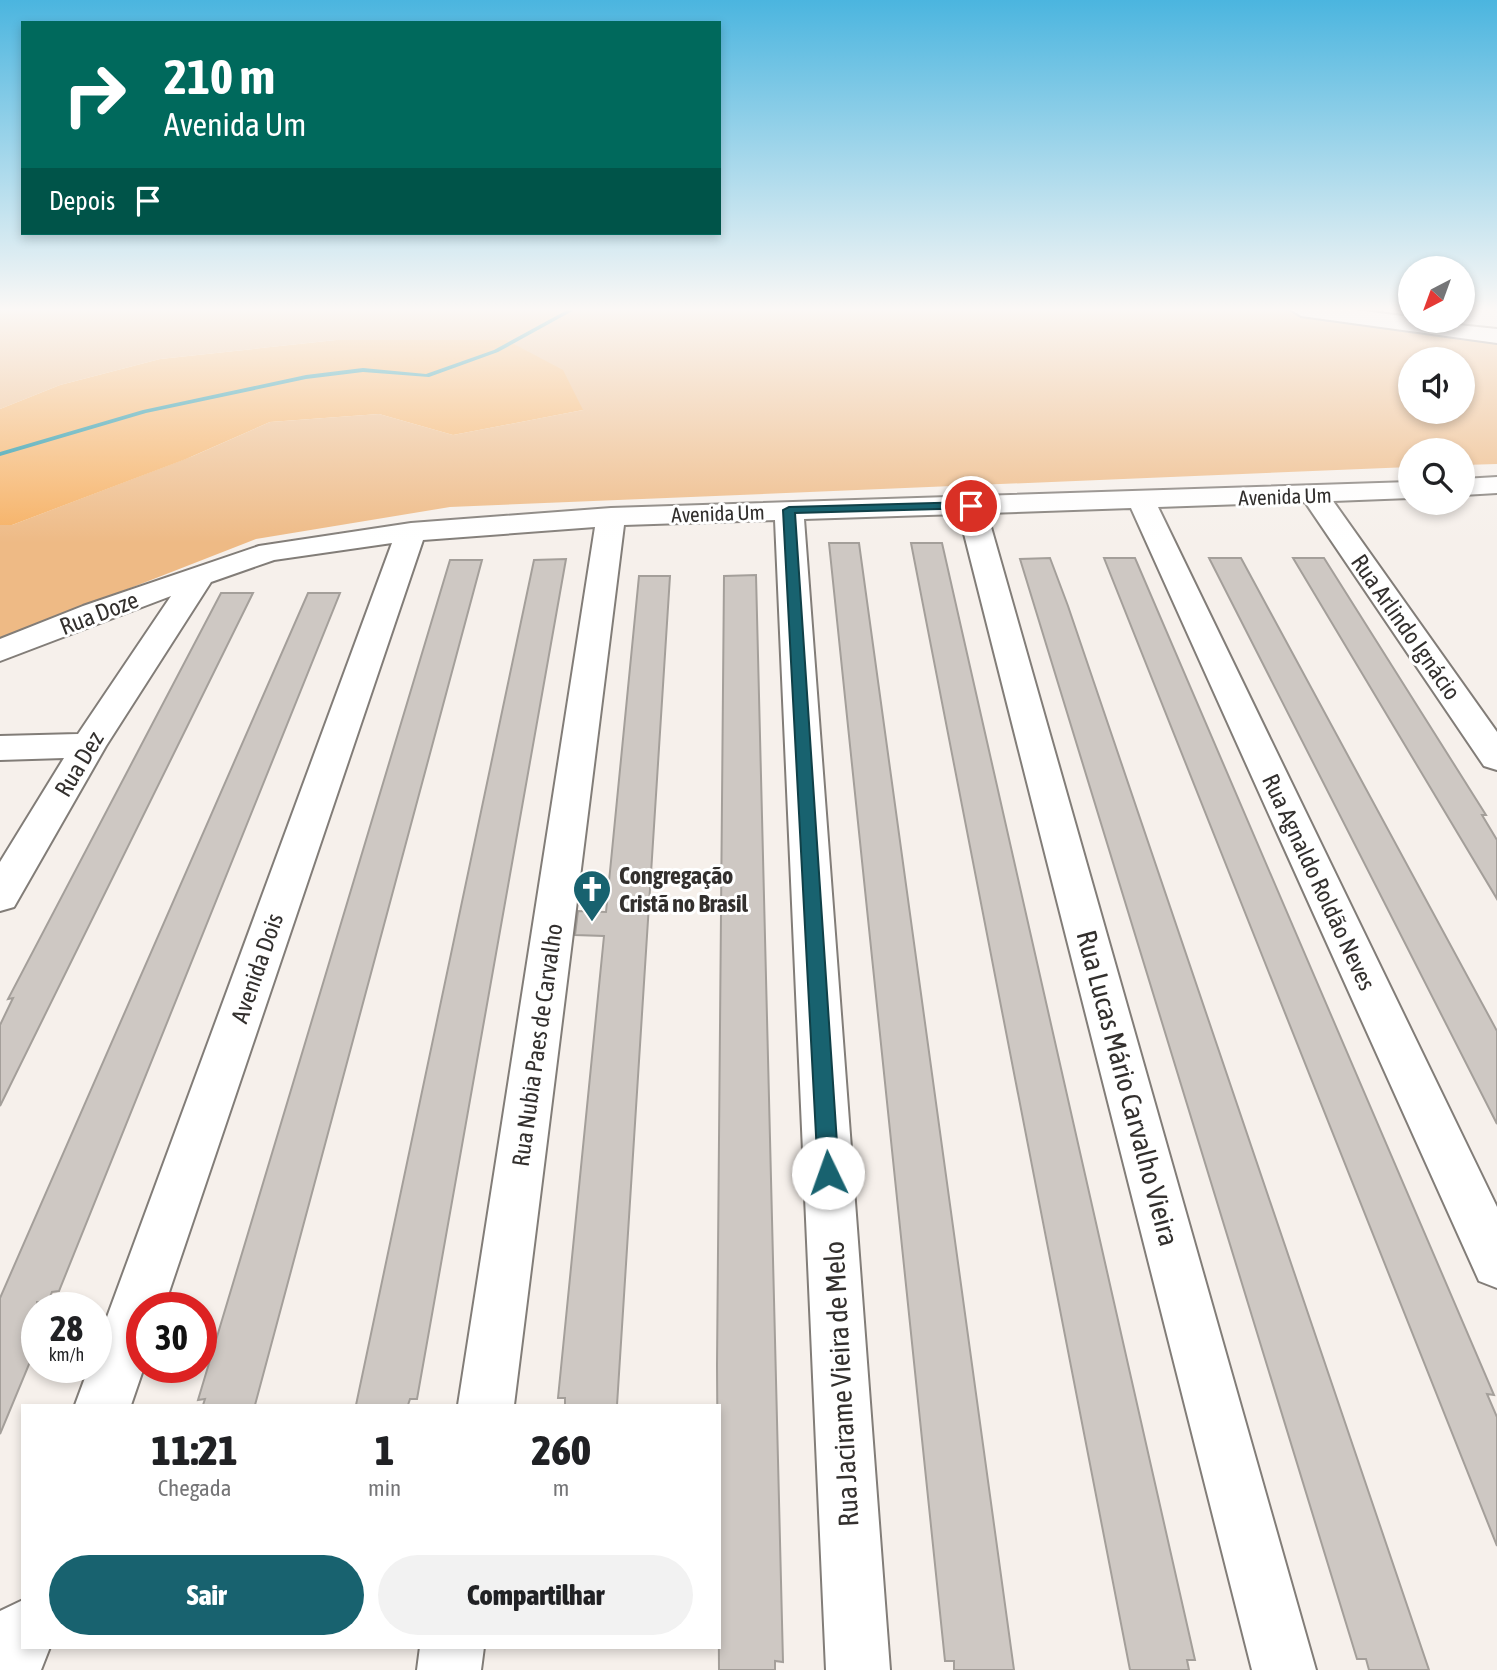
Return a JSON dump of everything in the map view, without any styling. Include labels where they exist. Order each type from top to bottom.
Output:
[{"type":"street","points":[[1475,486],[1497,485]]},
{"type":"street","name":"Avenida Um","points":[[200,576],[269,552],[411,532],[611,517],[1315,496],[1398,491]]},
{"type":"street","name":"Rua Arlindo Ignácio","points":[[1315,496],[1497,758]]},
{"type":"street","name":"Rua Agnaldo Roldão Neves","points":[[1140,500],[1497,1264]]},
{"type":"street","name":"Rua Lucas Mário Carvalho Vieira","points":[[971,506],[1284,1670]]},
{"type":"street","name":"Rua Jacirame Vieira de Melo","points":[[789,510],[859,1670]]},
{"type":"street","name":"Rua Nubia Paes de Carvalho","points":[[486,1404],[611,517]]},
{"type":"street","name":"Avenida Dois","points":[[103,1404],[411,532]]},
{"type":"street","name":"Rua Doze","points":[[0,651],[94,613],[200,576]]},
{"type":"street","name":"Rua Dez","points":[[0,896],[89,745],[200,576]]},
{"type":"street","points":[[94,613],[163,634]]},
{"type":"street","points":[[0,748],[89,745]]},
{"type":"street","points":[[9,1670],[21,1637]]},
{"type":"street","points":[[449,1670],[452,1649]]},
{"type":"shaded area","points":[[0,387],[55,387],[0,409]]},
{"type":"shaded area","points":[[55,387],[571,387],[583,410],[453,435],[379,414],[270,422],[186,459],[12,525],[0,525],[0,409]]},
{"type":"shaded area","points":[[502,387],[1398,387],[1398,424],[1475,424],[1475,387],[1497,387],[1497,464],[1475,465],[1475,438],[1398,438],[1398,468],[450,507],[256,539],[0,639],[0,525],[12,525],[193,456],[270,422],[379,414],[453,435],[583,410]]},
{"type":"building","points":[[829,543],[859,543],[1014,1670],[954,1670],[954,1661],[945,1661]]},
{"type":"building","points":[[911,543],[942,543],[1195,1660],[1187,1660],[1189,1670],[1130,1670]]},
{"type":"building","points":[[1050,558],[1429,1670],[1369,1670],[1366,1659],[1357,1659],[1020,559]]},
{"type":"building","points":[[1104,558],[1135,558],[1494,1395],[1487,1394],[1497,1417],[1497,1546]]},
{"type":"building","points":[[1209,558],[1241,558],[1497,1031],[1497,1124]]},
{"type":"building","points":[[1293,558],[1324,558],[1486,815],[1482,815],[1497,840],[1497,899]]},
{"type":"building","points":[[566,559],[417,1399],[410,1399],[408,1404],[356,1404],[534,560]]},
{"type":"building","points":[[450,560],[482,560],[255,1404],[203,1404],[205,1399],[198,1400],[203,1383],[217,1383],[217,1337]]},
{"type":"building","points":[[756,575],[783,1662],[775,1661],[775,1670],[719,1670],[721,1404],[717,1404],[717,1365],[724,576]]},
{"type":"building","points":[[639,576],[670,576],[617,1404],[565,1404],[565,1398],[558,1398],[604,936],[575,935],[578,911],[606,912]]},
{"type":"building","points":[[221,593],[253,593],[0,1106],[0,1025],[13,998],[8,999]]},
{"type":"building","points":[[308,593],[340,593],[59,1291],[21,1292],[21,1383],[0,1434],[0,1298]]},
{"type":"waterway","points":[[0,454],[145,411],[259,387]]},
{"type":"place","name":"Congregação Cristã no Brasil","points":[[592,923]]},
{"type":"route","points":[[828,1173],[789,510],[971,506]]}]
